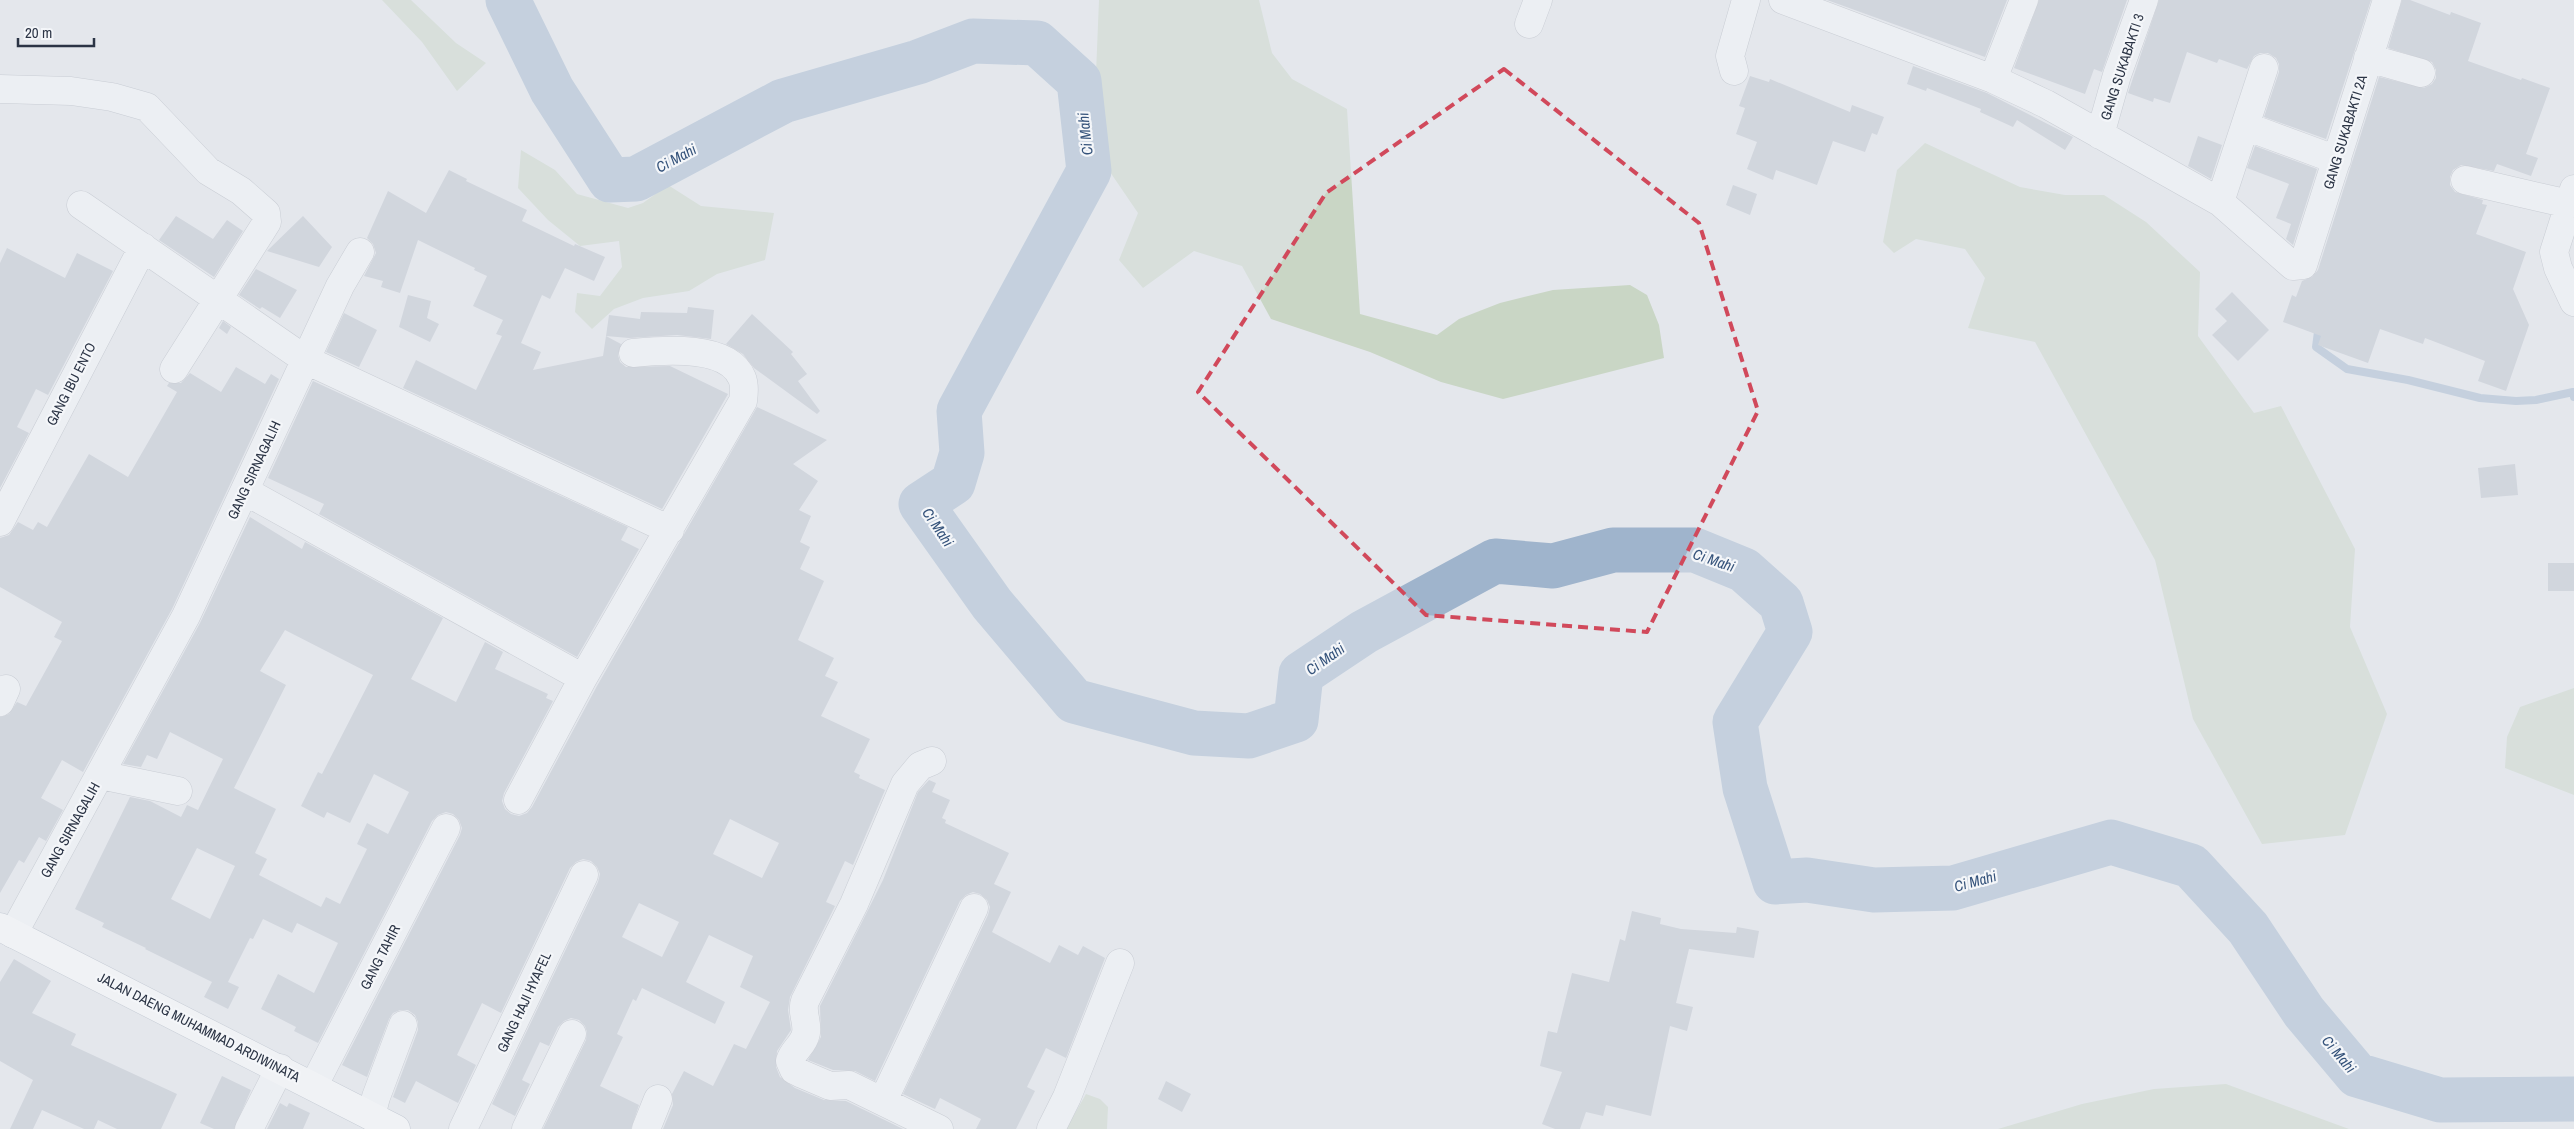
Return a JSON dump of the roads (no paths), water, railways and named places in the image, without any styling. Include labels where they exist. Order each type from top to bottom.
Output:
[{"type":"main road","name":"JALAN DAENG MUHAMMAD ARDIWINATA","points":[[6,930],[314,1086],[374,1106],[396,1129]]},
{"type":"street","points":[[1734,71],[1730,56],[1746,0]]},
{"type":"street","points":[[1783,0],[1993,79],[2046,104],[2220,202],[2264,68]]},
{"type":"street","points":[[1993,79],[2024,0]]},
{"type":"street","name":"GANG SUKABAKTI 3","points":[[2100,135],[2117,75],[2144,0]]},
{"type":"street","name":"GANG SUKABAKTI 2A","points":[[2220,202],[2293,266],[2303,265],[2387,0]]},
{"type":"street","points":[[2368,58],[2421,73]]},
{"type":"street","points":[[0,89],[71,92],[112,97],[147,107],[208,171],[258,204],[266,213],[267,222],[174,368]]},
{"type":"street","points":[[2245,126],[2337,160]]},
{"type":"street","points":[[2465,180],[2572,196],[2554,252],[2558,268],[2574,302]]},
{"type":"street","points":[[81,205],[306,360],[670,530]]},
{"type":"street","name":"GANG IBU ENTO","points":[[0,522],[143,246]]},
{"type":"street","name":"GANG SIRNAGALIH","points":[[6,930],[100,775],[186,616],[340,286],[360,252]]},
{"type":"street","points":[[518,800],[583,678],[743,401],[742,378],[727,362],[716,356],[696,352],[654,351],[633,353]]},
{"type":"street","points":[[245,491],[583,678]]},
{"type":"street","points":[[932,761],[920,766],[904,784],[854,904],[805,1001],[803,1007],[806,1034],[790,1061],[794,1070],[825,1084],[849,1086],[939,1129]]},
{"type":"street","points":[[100,775],[178,791]]},
{"type":"street","name":"GANG TAHIR","points":[[314,1086],[446,828]]},
{"type":"street","name":"GANG HAJI HYAFEL","points":[[463,1129],[584,875]]},
{"type":"street","points":[[883,1101],[974,908]]},
{"type":"street","points":[[1051,1129],[1067,1097],[1120,963]]},
{"type":"street","points":[[374,1106],[403,1025]]},
{"type":"street","points":[[526,1129],[572,1034]]},
{"type":"street","points":[[249,1129],[280,1068]]},
{"type":"street","points":[[646,1129],[658,1099]]},
{"type":"waterway","name":"Ci Mahi","points":[[508,0],[552,90],[610,180],[636,179],[783,101],[918,62],[973,41],[1037,43],[1079,81],[1089,171],[959,411],[962,453],[953,483],[921,504],[992,604],[1074,701],[1194,733],[1249,736],[1296,720],[1301,674],[1364,632],[1495,561],[1553,566],[1613,550],[1695,550],[1744,570],[1781,603],[1790,632],[1735,722],[1745,788],[1775,882],[1807,880],[1874,890],[1953,888],[2111,842],[2191,866],[2248,928],[2304,1012],[2357,1075],[2440,1100],[2574,1099]]},
{"type":"waterway","points":[[2319,324],[2316,347],[2347,369],[2408,380],[2480,398],[2516,401],[2536,400],[2573,392],[2574,397]]}]
